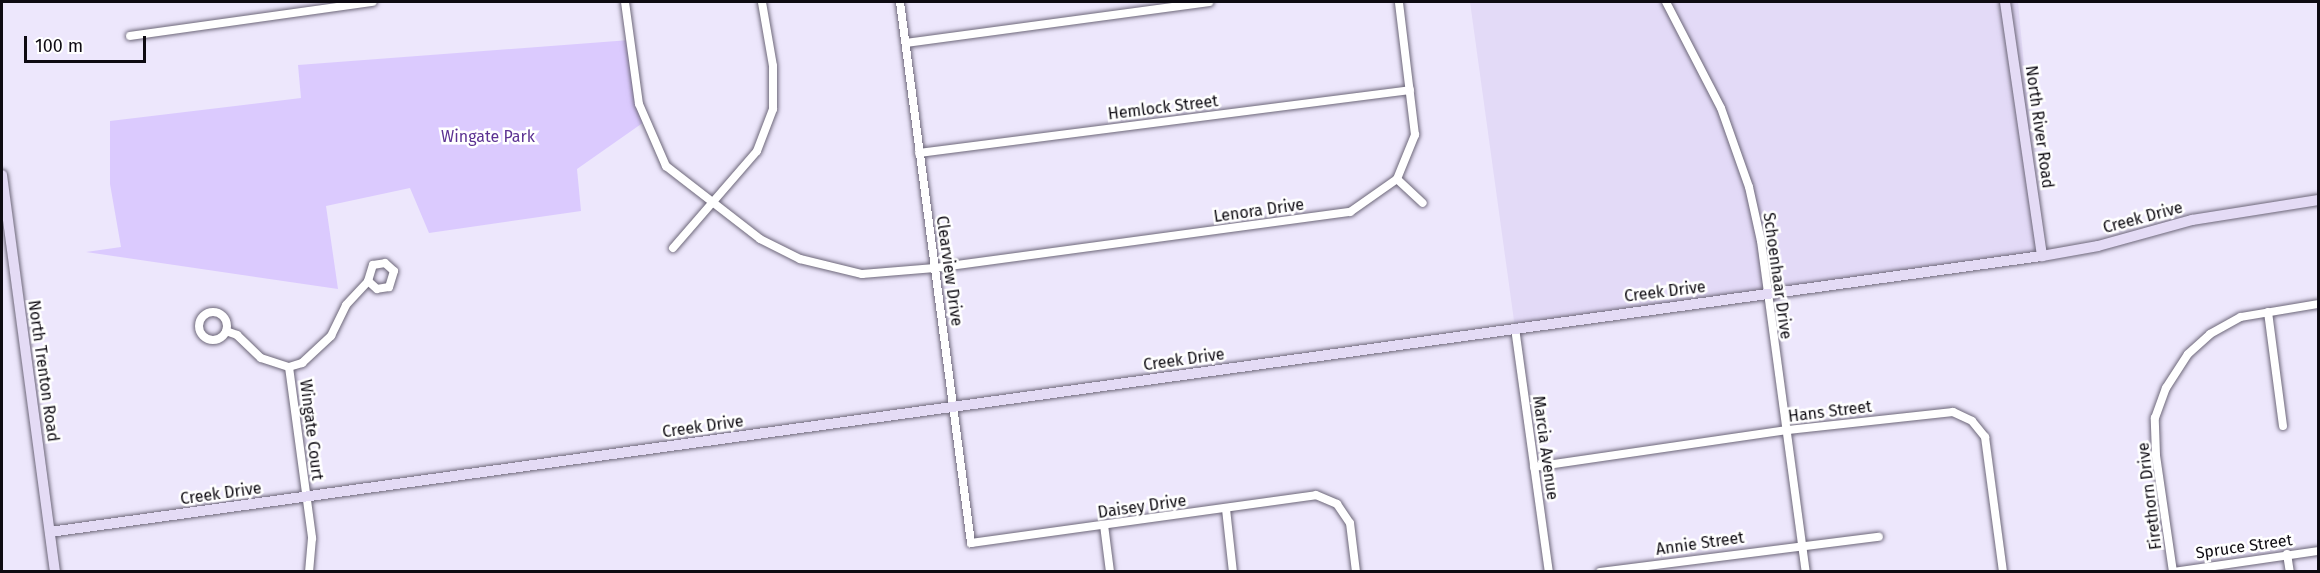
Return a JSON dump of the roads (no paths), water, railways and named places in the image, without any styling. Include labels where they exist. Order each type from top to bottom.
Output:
[{"type":"street","points":[[130,36],[373,2]]},
{"type":"street","name":"Lenora Drive","points":[[625,2],[639,104],[655,148],[666,166],[711,204],[760,239],[800,259],[862,274],[935,268],[1350,212],[1397,179]]},
{"type":"street","points":[[672,248],[757,151],[773,110],[773,66],[762,2]]},
{"type":"street","name":"Clearview Drive","points":[[900,2],[971,543]]},
{"type":"street","points":[[906,43],[1209,2]]},
{"type":"street","points":[[1399,2],[1415,135],[1397,179],[1422,202]]},
{"type":"street","name":"Schoenhaar Drive","points":[[1666,2],[1736,147],[1761,241],[1806,572]]},
{"type":"street","name":"North River Road","points":[[2005,2],[2042,256]]},
{"type":"street","name":"Hemlock Street","points":[[919,153],[1410,90]]},
{"type":"street","name":"North Trenton Road","points":[[2,175],[55,572]]},
{"type":"street","name":"Creek Drive","points":[[50,532],[2042,256],[2098,246],[2192,220],[2319,200]]},
{"type":"street","points":[[226,331],[237,334],[261,358],[289,367],[321,348],[346,305],[368,281]]},
{"type":"street","name":"Firethorn Drive","points":[[2174,572],[2156,455],[2155,418],[2166,388],[2188,354],[2210,334],[2241,317],[2319,304]]},
{"type":"street","points":[[2268,312],[2283,426]]},
{"type":"street","name":"Marcia Avenue","points":[[1515,328],[1549,572]]},
{"type":"street","name":"Wingate Court","points":[[289,367],[313,549],[309,572]]},
{"type":"street","name":"Hans Street","points":[[1534,467],[1788,430],[1953,412],[1972,421],[1985,437],[2003,572]]},
{"type":"street","name":"Daisey Drive","points":[[971,543],[1316,495],[1337,504],[1350,523],[1356,572]]},
{"type":"street","points":[[1226,509],[1233,572]]},
{"type":"street","points":[[1104,525],[1110,572]]},
{"type":"street","name":"Annie Street","points":[[1600,572],[1803,544],[1879,537]]},
{"type":"street","name":"Spruce Street","points":[[2174,572],[2319,551]]},
{"type":"street","points":[[2287,554],[2289,572]]},
{"type":"park label","name":"Wingate Park","points":[[488,137]]}]
